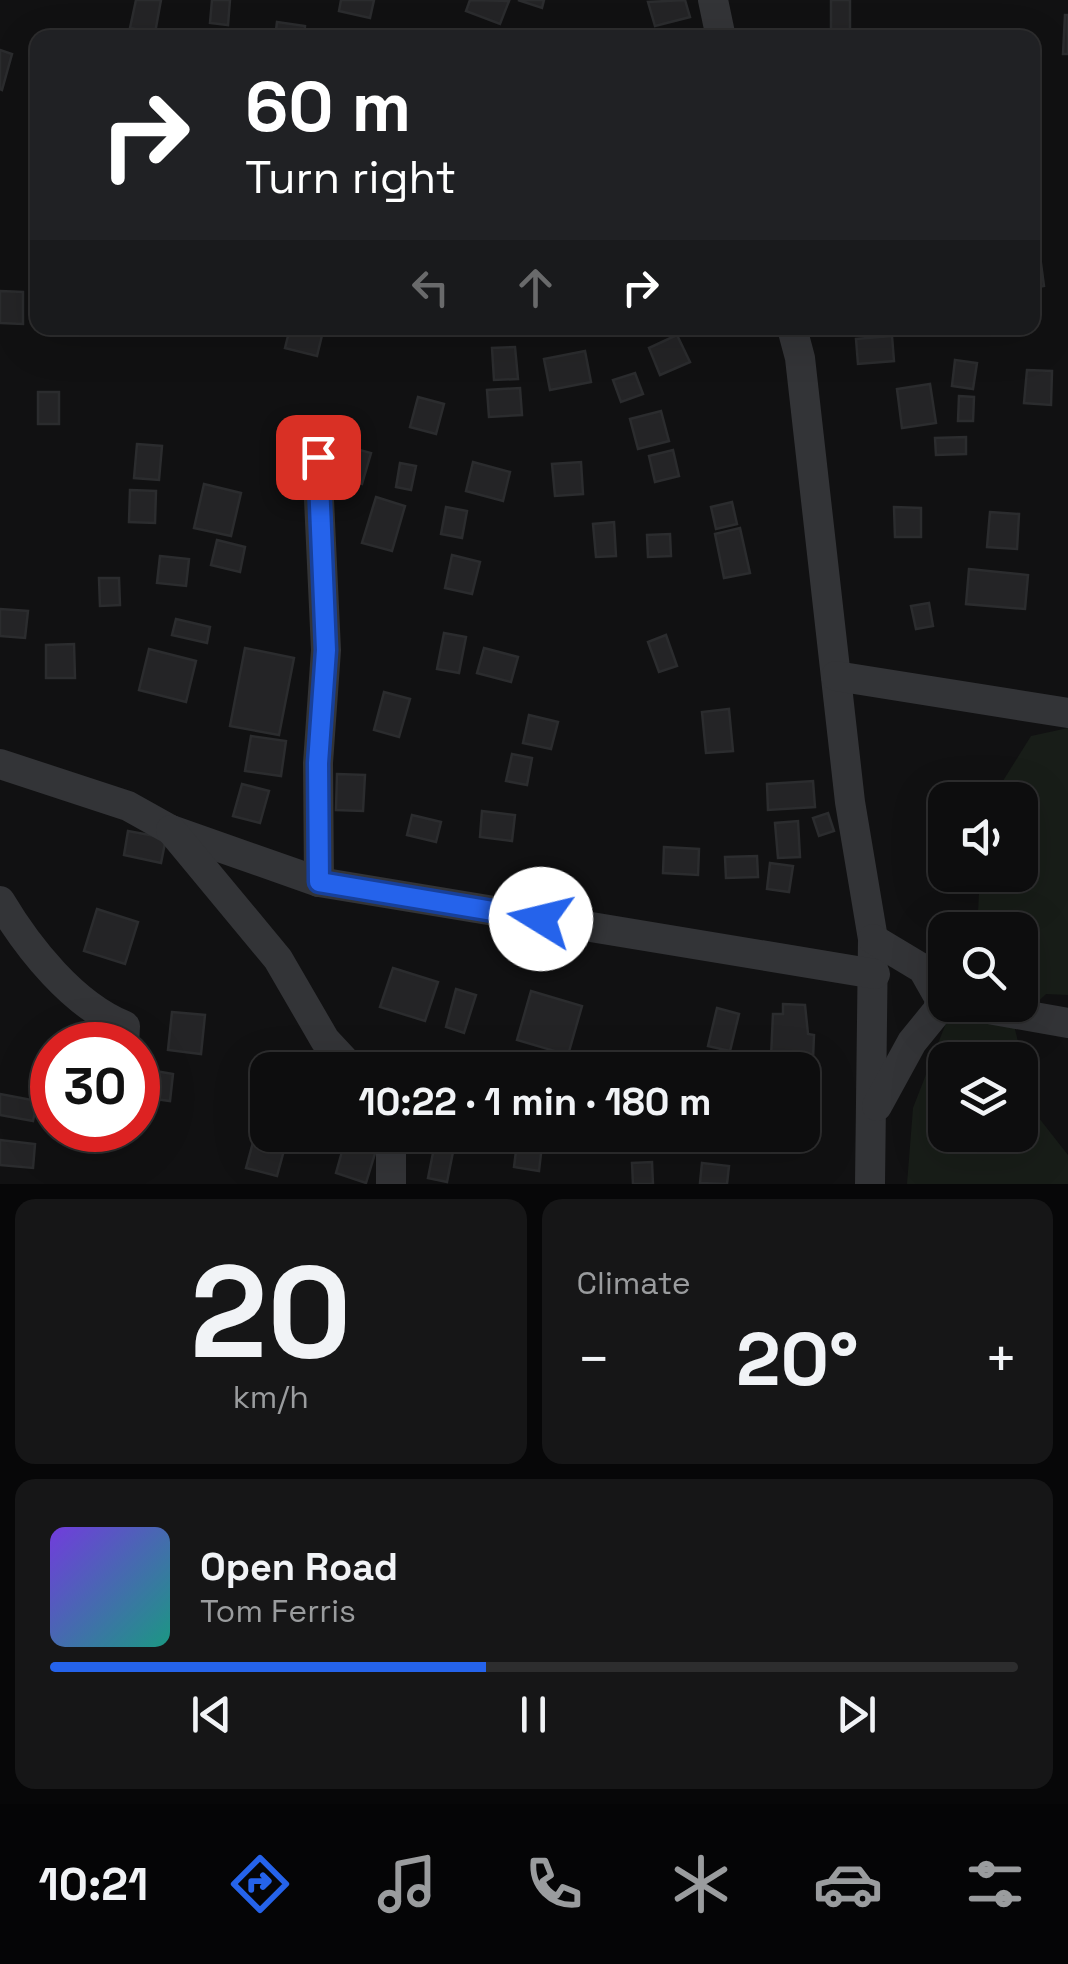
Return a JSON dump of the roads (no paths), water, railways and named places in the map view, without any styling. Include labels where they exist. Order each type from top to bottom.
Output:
[{"type":"street","points":[[713,0],[719,30]]},
{"type":"street","points":[[794,335],[800,358],[836,676],[872,939],[875,974],[870,1184]]},
{"type":"street","points":[[318,457],[326,633],[318,763],[319,882]]},
{"type":"street","points":[[836,676],[1068,713]]},
{"type":"street","points":[[0,764],[128,806],[171,830],[319,882],[875,974]]},
{"type":"street","points":[[171,830],[278,959],[325,1040],[336,1052]]},
{"type":"street","points":[[0,901],[47,964],[83,1002],[118,1022]]},
{"type":"street","points":[[872,939],[928,975]]},
{"type":"street","points":[[1038,1018],[1068,1023]]},
{"type":"street","points":[[873,1114],[912,1042],[928,1022]]},
{"type":"street","points":[[391,1152],[391,1184]]}]
